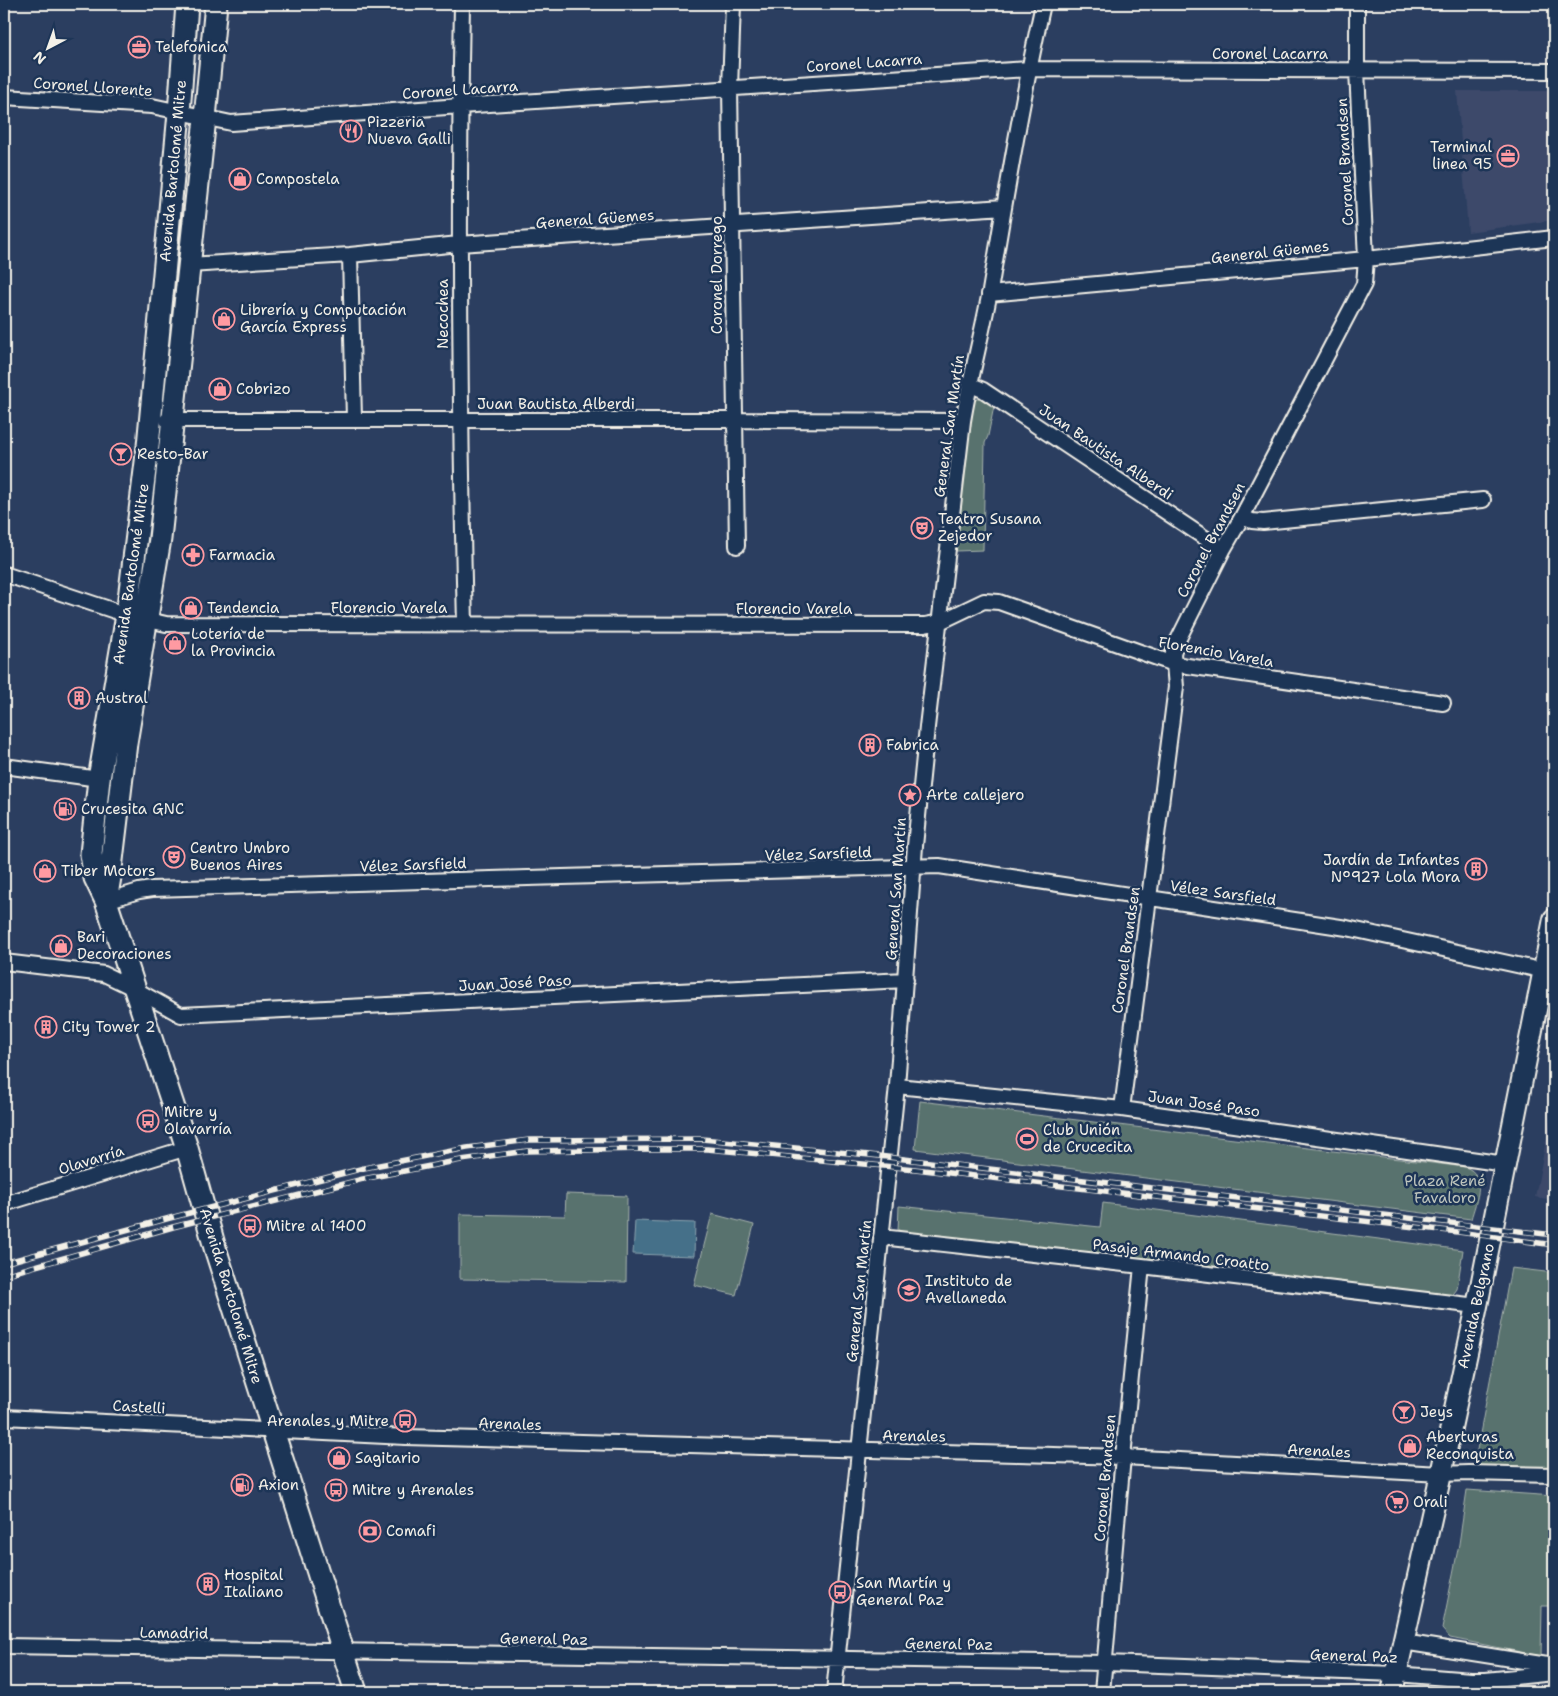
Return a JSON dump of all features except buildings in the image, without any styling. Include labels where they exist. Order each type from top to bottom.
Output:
[{"type":"main road","name":"Avenida Bartolomé Mitre","points":[[106,901],[126,743],[137,618],[150,420],[179,113],[187,4]]},
{"type":"main road","name":"Avenida Bartolomé Mitre","points":[[216,4],[160,539],[137,618],[99,779],[91,854],[95,878],[106,901],[187,1148],[215,1248],[356,1692]]},
{"type":"main road","name":"Avenida Belgrano","points":[[1394,1683],[1441,1474],[1505,1164],[1549,971],[1554,919]]},
{"type":"street","name":"Necochea","points":[[462,4],[459,244],[460,420],[465,625]]},
{"type":"street","name":"Coronel Dorrego","points":[[733,4],[730,88],[734,226],[734,420],[737,546]]},
{"type":"street","name":"General San Martín","points":[[834,1692],[897,1086],[915,846],[927,727],[963,421],[969,384],[989,294],[1028,69],[1042,4]]},
{"type":"street","name":"Coronel Brandsen","points":[[1122,1109],[1176,687],[1177,678],[1173,653],[1223,550],[1363,288],[1366,259],[1357,70],[1357,4]]},
{"type":"street","name":"Coronel Lacarra","points":[[179,113],[231,123],[1028,69],[1554,71]]},
{"type":"street","name":"Coronel Llorente","points":[[4,97],[152,106],[179,113]]},
{"type":"street","name":"General Güemes","points":[[189,265],[350,256],[459,244],[1004,207]]},
{"type":"street","name":"General Güemes","points":[[989,294],[1006,294],[1366,259],[1554,238]]},
{"type":"street","points":[[350,256],[354,419]]},
{"type":"street","name":"Juan Bautista Alberdi","points":[[969,384],[983,390],[1223,550]]},
{"type":"street","name":"Juan Bautista Alberdi","points":[[150,420],[963,421]]},
{"type":"street","points":[[1242,517],[1252,521],[1263,522],[1483,500]]},
{"type":"street","name":"Florencio Varela","points":[[4,574],[137,618],[166,624],[926,625],[940,622],[984,601],[998,602],[1174,664],[1443,703]]},
{"type":"street","points":[[4,766],[99,779]]},
{"type":"street","name":"Vélez Sarsfield","points":[[106,901],[152,889],[939,866],[1347,928],[1549,971]]},
{"type":"street","name":"Juan José Paso","points":[[4,962],[96,972],[115,978],[174,1012],[191,1015],[906,980]]},
{"type":"street","name":"Juan José Paso","points":[[897,1086],[1122,1109],[1505,1164]]},
{"type":"street","name":"Olavarría","points":[[4,1204],[187,1148]]},
{"type":"street","name":"Pasaje Armando Croatto","points":[[881,1237],[1476,1306]]},
{"type":"street","name":"Coronel Brandsen","points":[[1102,1692],[1142,1266]]},
{"type":"street","name":"Castelli","points":[[4,1417],[273,1429]]},
{"type":"street","name":"Arenales","points":[[273,1429],[416,1437],[1123,1457],[1441,1474],[1554,1475]]},
{"type":"street","name":"General Paz","points":[[1403,1642],[1554,1666]]},
{"type":"street","name":"Lamadrid","points":[[4,1646],[343,1652]]},
{"type":"street","name":"General Paz","points":[[343,1652],[1106,1663],[1394,1683],[1486,1680],[1554,1673]]},
{"type":"shaded area","name":"Terminal linea 95","points":[[1457,91],[1554,91],[1554,220],[1468,232]]},
{"type":"shaded area","points":[[1554,1100],[1554,1200],[1535,1197]]},
{"type":"shaded area","points":[[635,1221],[695,1223],[694,1256],[633,1254]]},
{"type":"shaded area","points":[[1425,1687],[1554,1689],[1554,1692],[1424,1692]]},
{"type":"green space","points":[[981,397],[994,406],[985,443],[983,550],[956,551],[972,402]]},
{"type":"green space","name":"Plaza René Favaloro","points":[[920,1101],[1465,1167],[1476,1176],[1478,1182],[1477,1197],[1471,1219],[915,1149]]},
{"type":"green space","points":[[566,1194],[627,1196],[626,1282],[460,1279],[460,1214],[565,1216]]},
{"type":"green space","points":[[1103,1203],[1463,1250],[1457,1289],[1451,1297],[898,1231],[899,1206],[1100,1227]]},
{"type":"green space","points":[[712,1214],[754,1225],[736,1295],[694,1285]]},
{"type":"green space","points":[[1511,1268],[1554,1273],[1554,1469],[1474,1466]]},
{"type":"green space","points":[[1467,1490],[1554,1496],[1554,1606],[1542,1606],[1541,1656],[1450,1638],[1442,1629],[1459,1544]]},
{"type":"railway","points":[[4,1263],[364,1168],[467,1148],[529,1140],[702,1139],[870,1155],[1554,1235]]},
{"type":"railway","points":[[4,1275],[173,1227],[363,1179],[461,1160],[527,1151],[707,1149],[915,1169],[1458,1232],[1554,1245]]},
{"type":"place","name":"Telefonica","points":[[139,47]]},
{"type":"place","name":"Pizzeria Nueva Galli","points":[[351,131]]},
{"type":"place","name":"Terminal linea 95","points":[[1508,156]]},
{"type":"place","name":"Compostela","points":[[240,179]]},
{"type":"place","name":"Librería y Computación García Express","points":[[224,319]]},
{"type":"place","name":"Cobrizo","points":[[220,389]]},
{"type":"place","name":"Resto-Bar","points":[[121,454]]},
{"type":"place","name":"Teatro Susana Zejedor","points":[[922,528]]},
{"type":"place","name":"Farmacia","points":[[193,555]]},
{"type":"place","name":"Tendencia","points":[[191,608]]},
{"type":"place","name":"Lotería de la Provincia","points":[[175,643]]},
{"type":"place","name":"Austral","points":[[79,698]]},
{"type":"place","name":"Fabrica","points":[[870,745]]},
{"type":"place","name":"Arte callejero","points":[[910,795]]},
{"type":"place","name":"Crucesita GNC","points":[[65,809]]},
{"type":"place","name":"Centro Umbro Buenos Aires","points":[[174,857]]},
{"type":"place","name":"Jardín de Infantes N°927 Lola Mora","points":[[1476,869]]},
{"type":"place","name":"Tiber Motors","points":[[45,871]]},
{"type":"place","name":"Bari Decoraciones","points":[[61,946]]},
{"type":"place","name":"City Tower 2","points":[[46,1027]]},
{"type":"place","name":"Mitre y Olavarría","points":[[148,1121]]},
{"type":"place","name":"Club Unión de Crucecita","points":[[1027,1139]]},
{"type":"place","name":"Mitre al 1400","points":[[250,1226]]},
{"type":"place","name":"Instituto de Avellaneda","points":[[909,1290]]},
{"type":"place","name":"Jeys","points":[[1404,1412]]},
{"type":"place","name":"Arenales y Mitre","points":[[405,1421]]},
{"type":"place","name":"Aberturas Reconquista","points":[[1410,1446]]},
{"type":"place","name":"Sagitario","points":[[339,1458]]},
{"type":"place","name":"Axion","points":[[242,1485]]},
{"type":"place","name":"Mitre y Arenales","points":[[336,1490]]},
{"type":"place","name":"Orali","points":[[1397,1502]]},
{"type":"place","name":"Comafi","points":[[370,1531]]},
{"type":"place","name":"Hospital Italiano","points":[[208,1584]]},
{"type":"place","name":"San Martín y General Paz","points":[[840,1592]]}]
